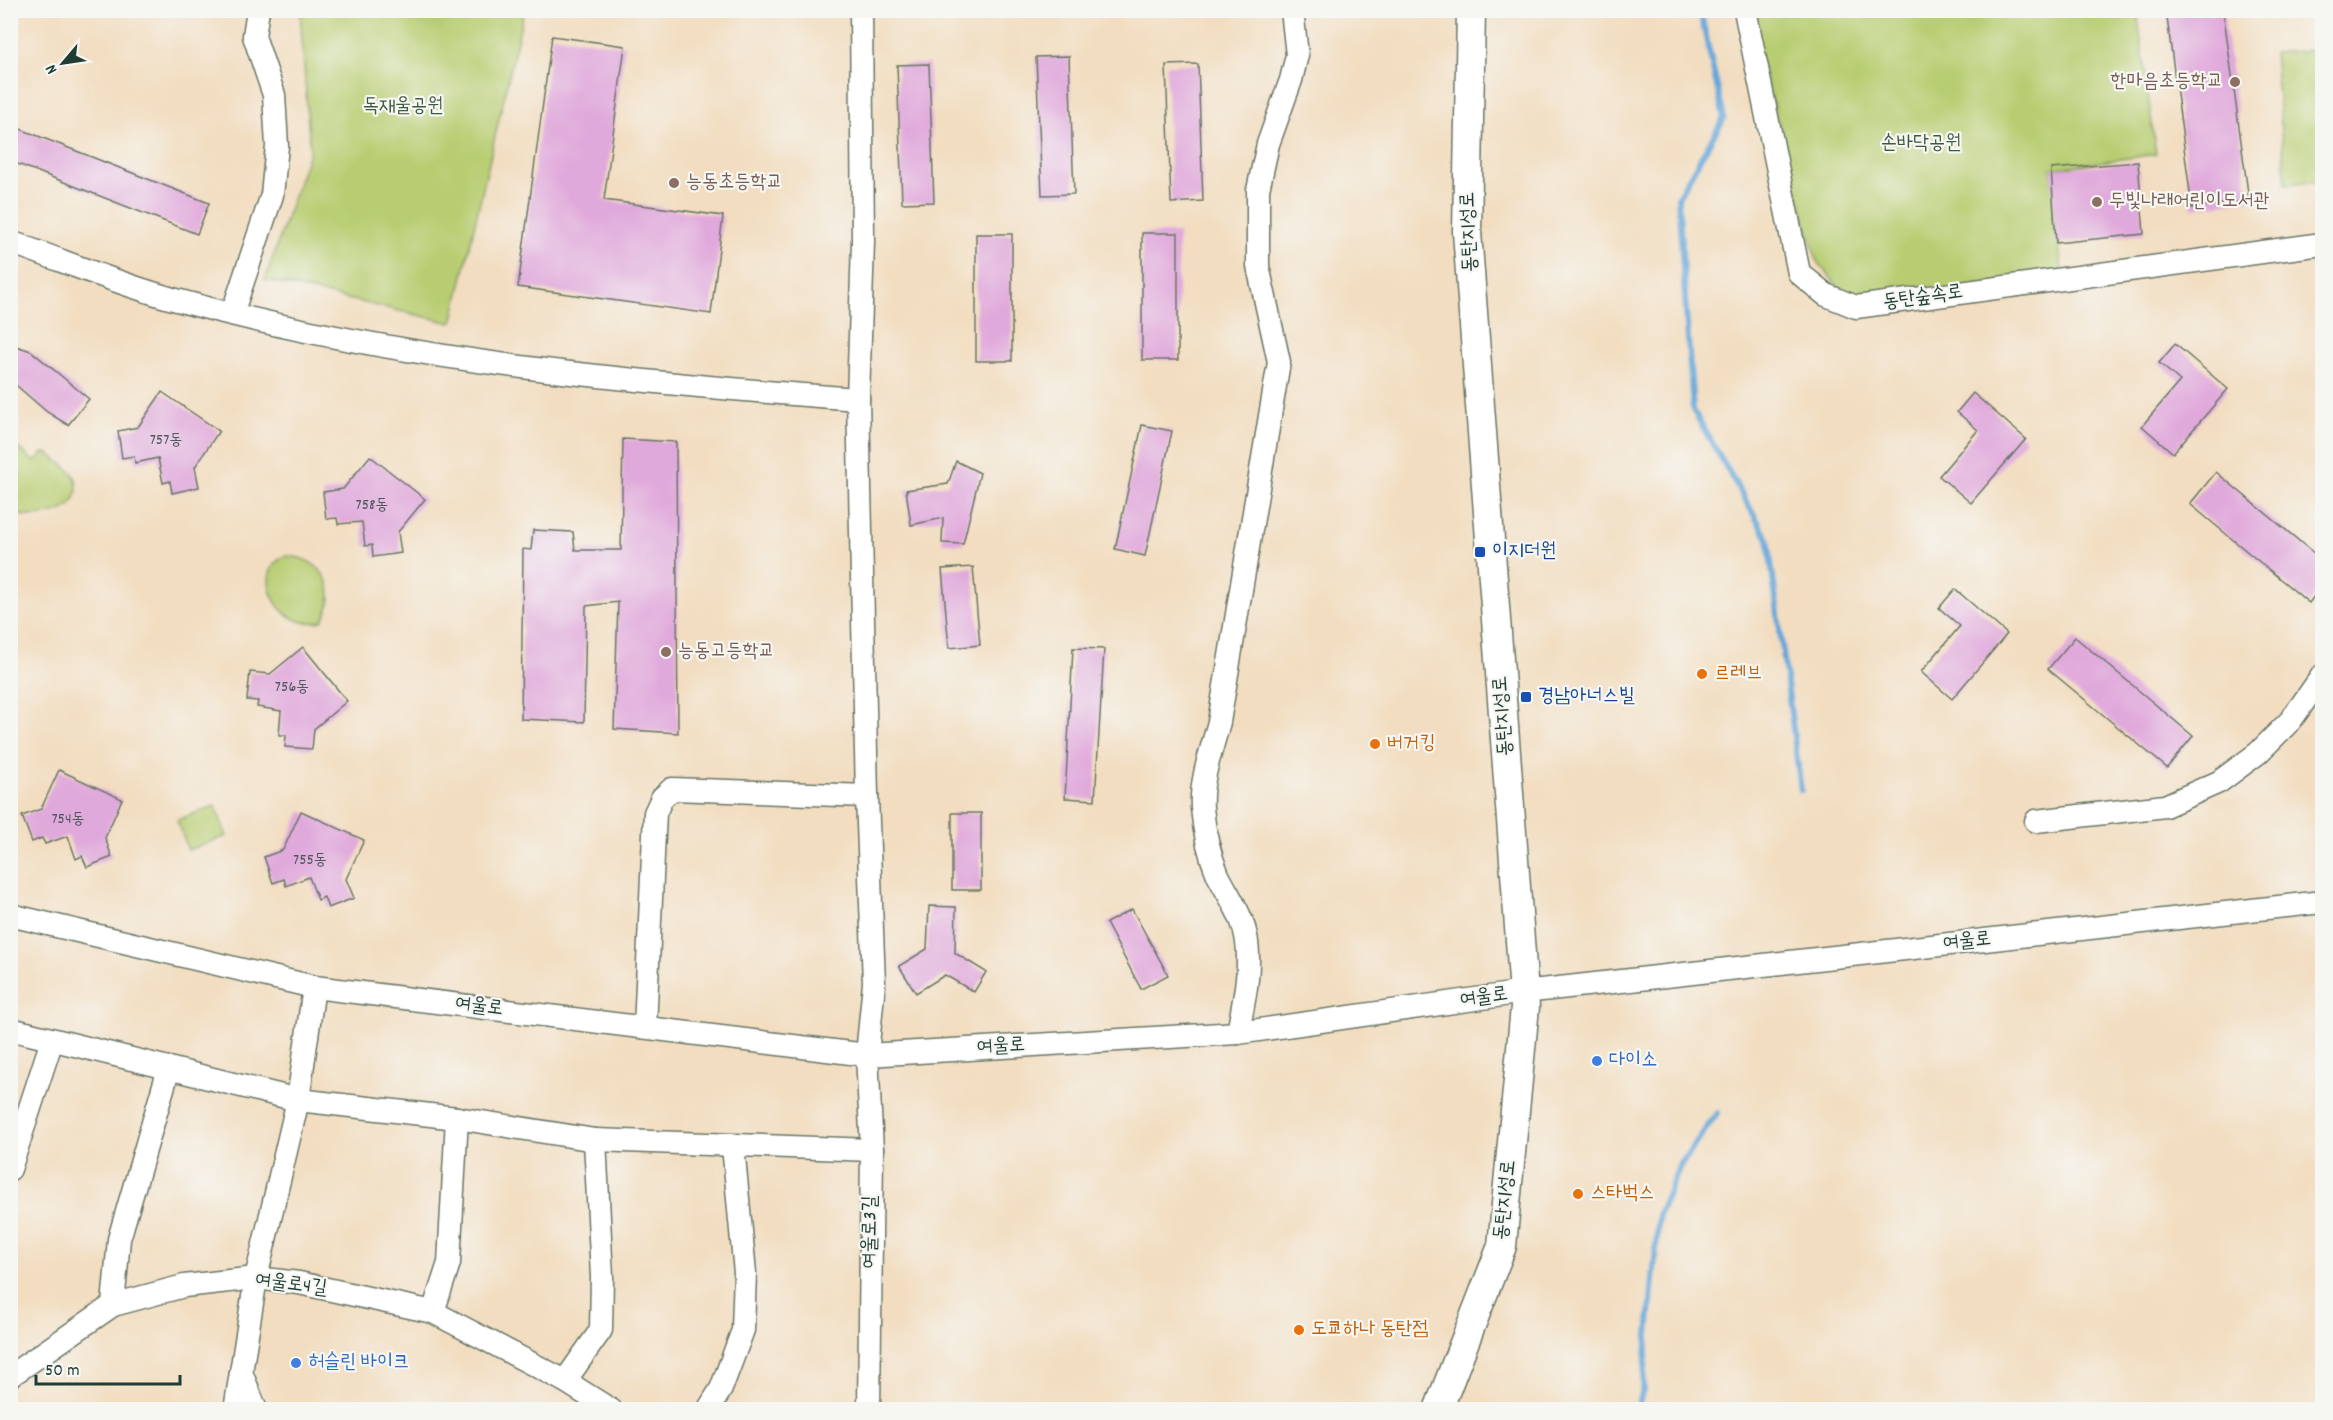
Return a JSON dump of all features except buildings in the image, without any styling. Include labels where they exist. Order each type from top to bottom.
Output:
[{"type":"main road","name":"동탄지성로","points":[[1438,1410],[1502,1246],[1526,1007],[1467,232],[1472,10]]},
{"type":"street","points":[[232,314],[272,195],[277,146],[274,95],[254,36],[258,10]]},
{"type":"street","name":"여울로3길","points":[[861,10],[864,242],[858,399],[867,796],[874,982],[867,1054],[872,1150],[869,1410]]},
{"type":"street","points":[[1238,1034],[1247,984],[1247,941],[1237,906],[1218,874],[1208,844],[1202,806],[1206,770],[1219,722],[1279,362],[1258,266],[1258,190],[1268,144],[1291,80],[1297,55],[1292,10]]},
{"type":"street","name":"동탄숲속로","points":[[1745,10],[1799,273],[1826,295],[1856,307],[2322,244]]},
{"type":"street","points":[[10,242],[170,298],[232,314],[426,355],[540,371],[676,386],[858,399]]},
{"type":"street","points":[[2036,820],[2164,806],[2219,782],[2259,753],[2291,720],[2322,676]]},
{"type":"street","points":[[645,1027],[655,813],[663,798],[672,789],[867,796]]},
{"type":"street","name":"여울로","points":[[10,915],[314,987],[867,1054],[1238,1034],[1524,992],[2322,902]]},
{"type":"street","points":[[235,1410],[256,1278],[298,1100],[314,987]]},
{"type":"street","points":[[10,1029],[298,1100],[456,1118],[595,1140],[872,1150]]},
{"type":"street","points":[[10,1169],[52,1040]]},
{"type":"street","points":[[113,1305],[118,1239],[168,1068]]},
{"type":"street","points":[[433,1312],[449,1263],[456,1118]]},
{"type":"street","points":[[566,1381],[601,1330],[602,1277],[595,1140]]},
{"type":"street","points":[[708,1410],[721,1389],[743,1330],[745,1273],[733,1146]]},
{"type":"street","name":"여울로4길","points":[[10,1376],[113,1305],[184,1286],[256,1278],[299,1283],[433,1312],[566,1381],[611,1410]]},
{"type":"street","points":[[240,1371],[256,1410]]},
{"type":"green space","name":"독재울공원","points":[[300,11],[524,11],[452,323],[265,280],[310,150]]},
{"type":"green space","name":"손바닥공원","points":[[1747,11],[2137,11],[2156,154],[2051,169],[2062,271],[1856,307],[1817,262]]},
{"type":"green space","points":[[2322,49],[2322,181],[2286,184],[2274,53]]},
{"type":"green space","points":[[14,444],[35,462],[43,453],[48,453],[71,471],[76,479],[77,488],[75,498],[69,505],[51,514],[29,516],[11,513],[10,448]]},
{"type":"green space","points":[[286,556],[310,562],[325,577],[330,598],[322,621],[306,622],[292,618],[273,598],[269,585],[270,573],[275,563]]},
{"type":"green space","points":[[215,806],[227,836],[188,850],[177,820]]},
{"type":"waterway","points":[[1700,10],[1724,118],[1678,197],[1693,410],[1768,539],[1801,790]]},
{"type":"waterway","points":[[1637,1410],[1643,1390],[1659,1214],[1681,1164],[1717,1113]]},
{"type":"place","name":"한마음초등학교","points":[[2235,82]]},
{"type":"place","name":"능동초등학교","points":[[674,183]]},
{"type":"place","name":"두빛나래어린이도서관","points":[[2097,202]]},
{"type":"place","name":"이지더원","points":[[1480,552]]},
{"type":"place","name":"능동고등학교","points":[[666,652]]},
{"type":"place","name":"르레브","points":[[1702,674]]},
{"type":"place","name":"경남아너스빌","points":[[1526,697]]},
{"type":"place","name":"버거킹","points":[[1375,744]]},
{"type":"place","name":"다이소","points":[[1597,1061]]},
{"type":"place","name":"스타벅스","points":[[1578,1194]]},
{"type":"place","name":"도쿄하나 동탄점","points":[[1299,1330]]},
{"type":"place","name":"허슬린 바이크","points":[[296,1363]]}]
